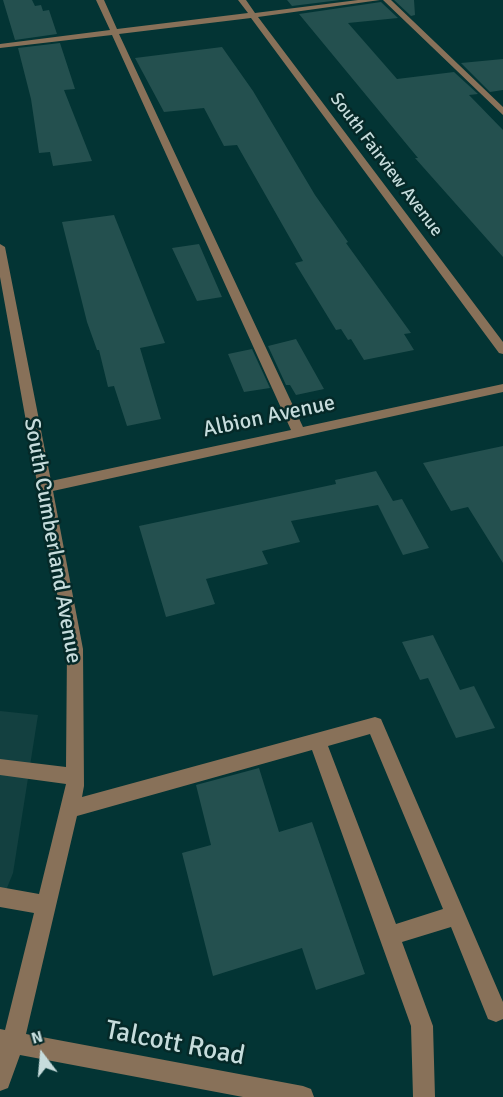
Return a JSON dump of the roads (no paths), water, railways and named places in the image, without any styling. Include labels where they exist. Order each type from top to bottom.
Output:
[{"type":"street","points":[[100,0],[299,432]]},
{"type":"street","name":"South Fairview Avenue","points":[[242,0],[503,351]]},
{"type":"street","points":[[0,45],[376,0]]},
{"type":"street","points":[[387,0],[503,112]]},
{"type":"street","name":"South Cumberland Avenue","points":[[0,247],[75,648],[75,777],[70,809],[46,905],[6,1041],[0,1080]]},
{"type":"street","name":"Albion Avenue","points":[[44,488],[503,388]]},
{"type":"street","points":[[70,809],[375,725],[496,1011]]},
{"type":"street","points":[[316,741],[422,1026],[424,1097]]},
{"type":"street","points":[[0,767],[75,777]]},
{"type":"street","points":[[0,897],[46,905]]},
{"type":"street","points":[[390,936],[456,915]]},
{"type":"street","name":"Talcott Road","points":[[6,1041],[303,1097]]}]
